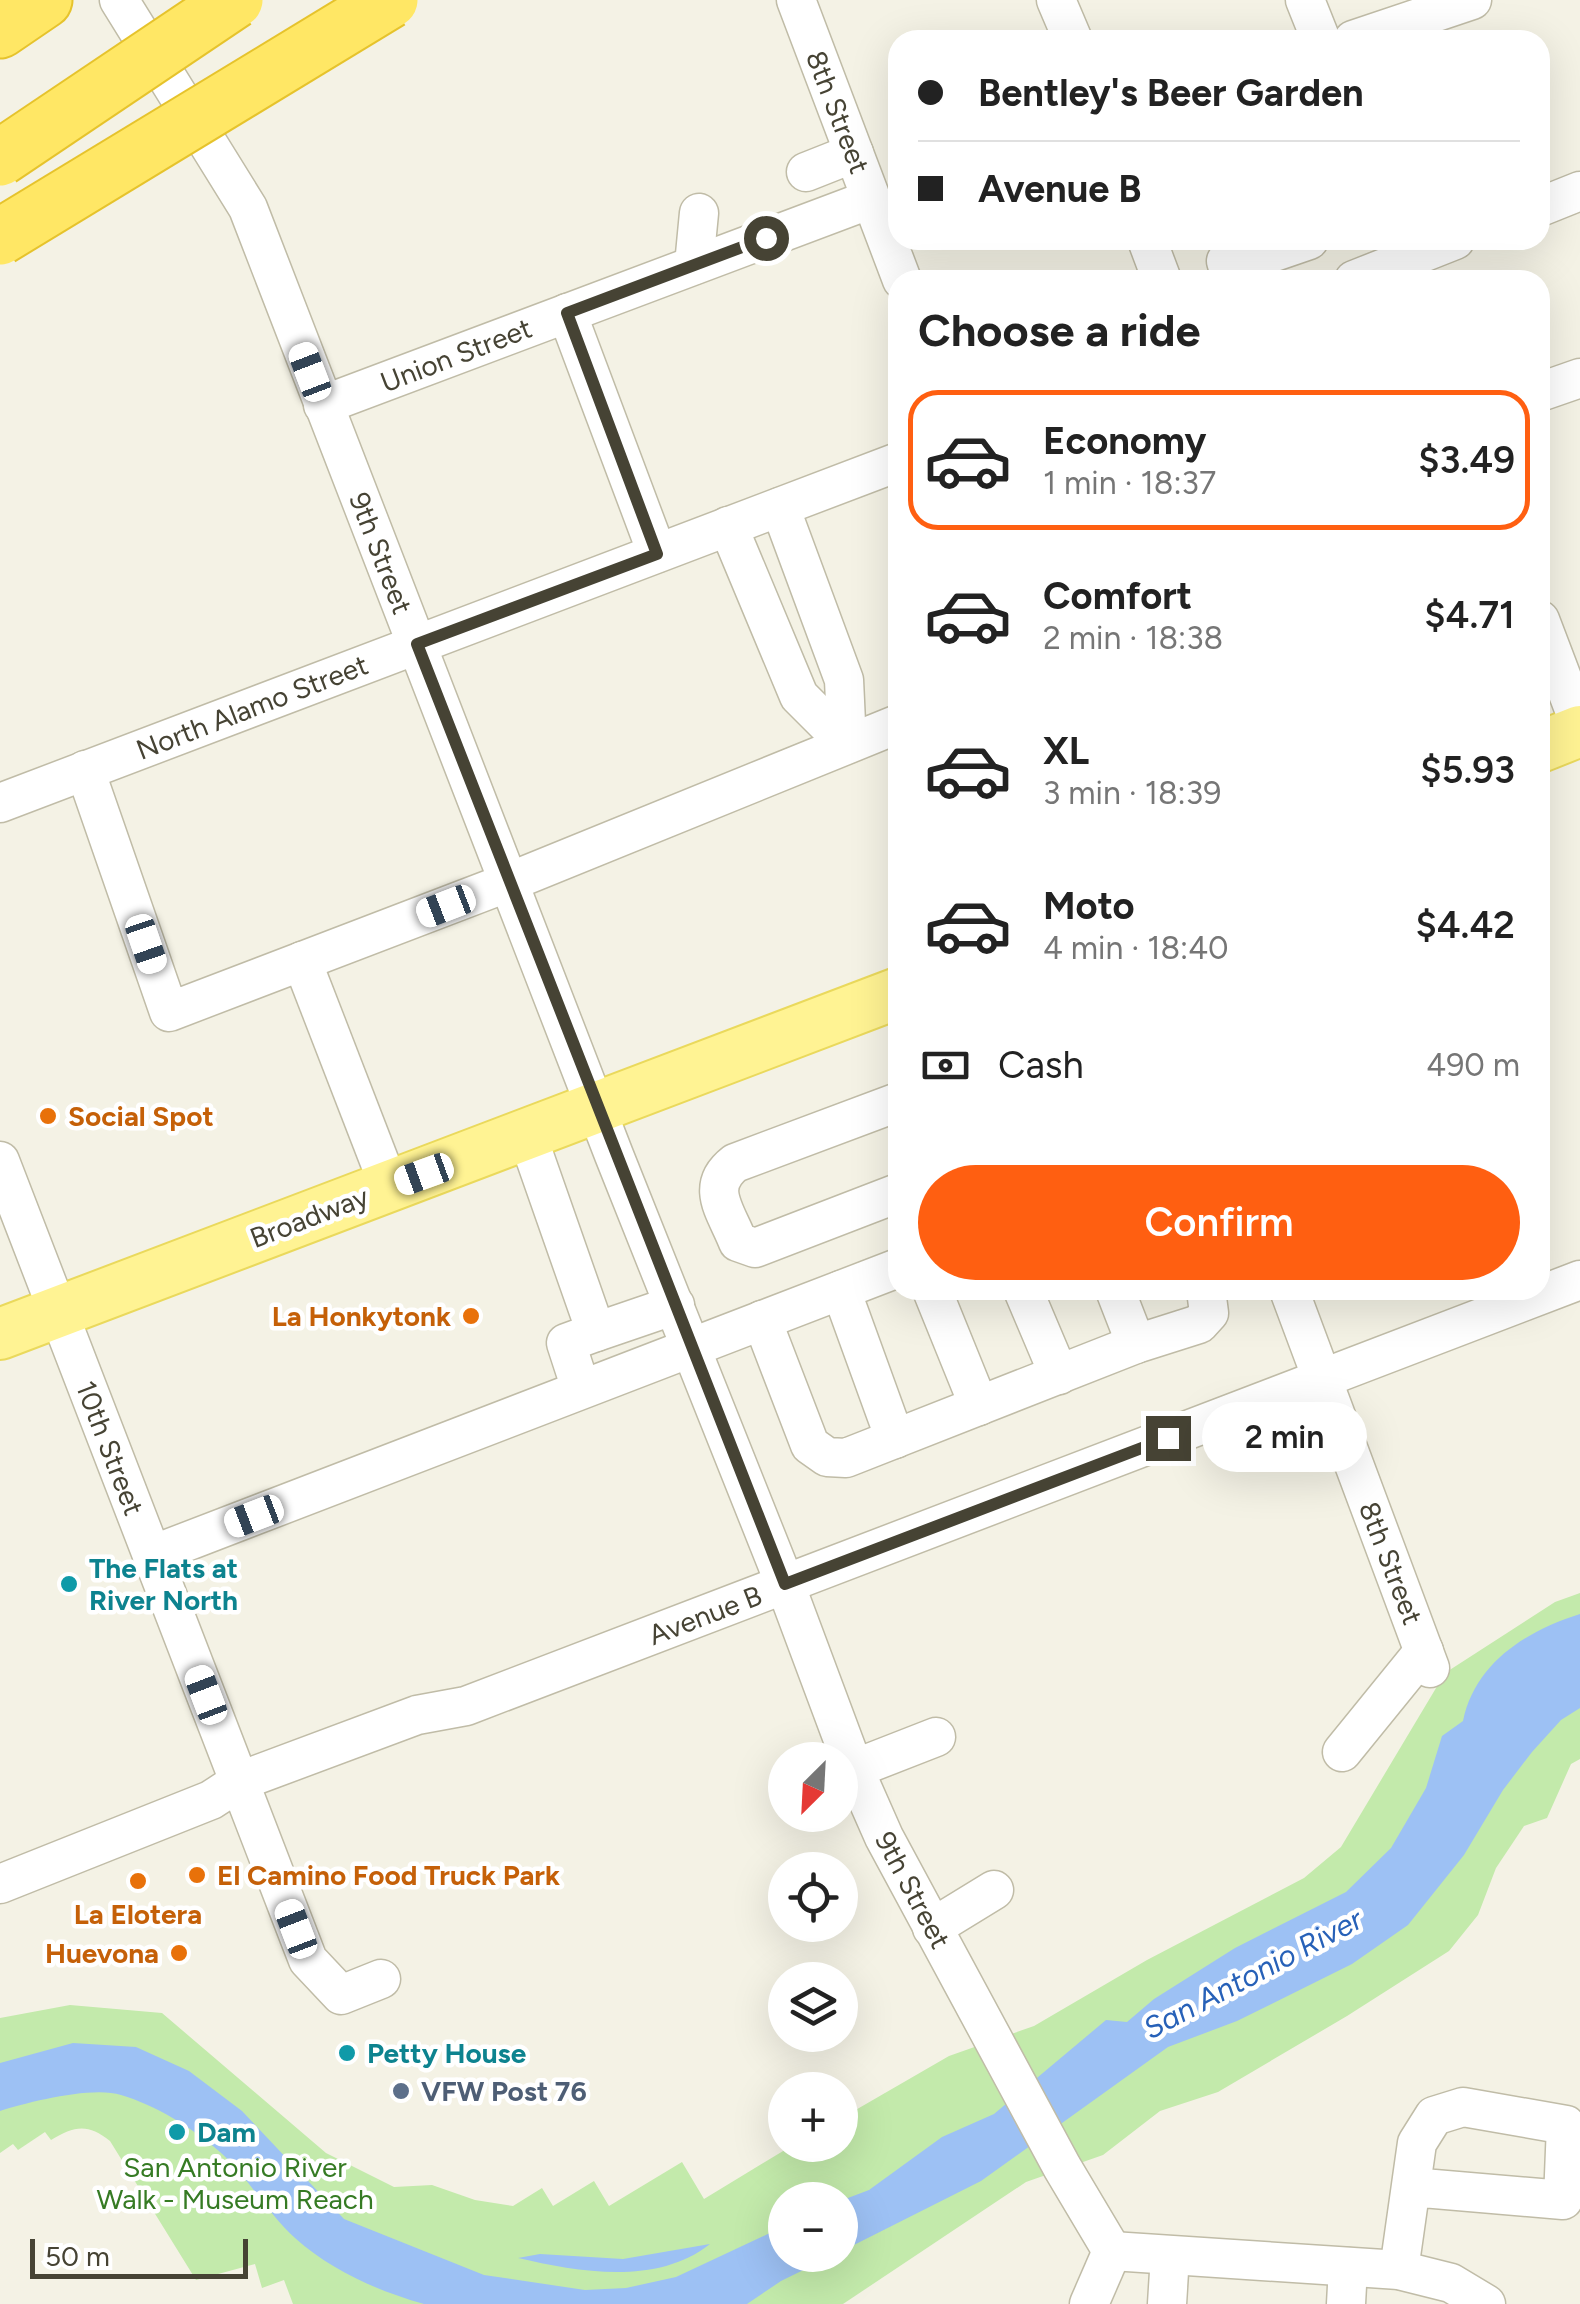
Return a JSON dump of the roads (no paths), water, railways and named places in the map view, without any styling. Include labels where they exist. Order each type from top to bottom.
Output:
[{"type":"highway","points":[[0,30],[44,0]]},
{"type":"highway","points":[[0,158],[234,0]]},
{"type":"highway","points":[[0,237],[390,0]]},
{"type":"main road","points":[[1550,742],[1580,728]]},
{"type":"main road","name":"Broadway","points":[[0,1334],[888,997]]},
{"type":"street","name":"9th Street","points":[[119,0],[248,208],[844,1742]]},
{"type":"street","name":"8th Street","points":[[796,0],[888,243]]},
{"type":"street","points":[[1056,0],[1069,30]]},
{"type":"street","points":[[1306,0],[1317,30]]},
{"type":"street","points":[[1383,30],[1472,0]]},
{"type":"street","points":[[806,172],[854,153]]},
{"type":"street","points":[[1550,203],[1580,191]]},
{"type":"street","name":"Union Street","points":[[323,405],[871,198]]},
{"type":"street","points":[[694,265],[699,213]]},
{"type":"street","points":[[1379,270],[1430,250]]},
{"type":"street","points":[[567,313],[657,554]]},
{"type":"street","points":[[1550,388],[1580,378]]},
{"type":"street","name":"North Alamo Street","points":[[0,803],[888,466]]},
{"type":"street","points":[[780,507],[844,680],[848,744]]},
{"type":"street","points":[[728,526],[799,696],[848,744]]},
{"type":"street","points":[[1550,647],[1580,728]]},
{"type":"street","points":[[84,770],[170,1012],[509,882],[888,728]]},
{"type":"street","points":[[302,961],[389,1186]]},
{"type":"street","points":[[888,1106],[736,1163],[721,1174],[717,1188],[738,1242],[755,1248],[888,1197]]},
{"type":"street","points":[[527,1135],[596,1332]]},
{"type":"street","name":"10th Street","points":[[0,1161],[308,1960],[341,1994],[381,1979]]},
{"type":"street","points":[[152,1555],[888,1272]]},
{"type":"street","name":"Avenue B","points":[[1550,1291],[1580,1280]]},
{"type":"street","points":[[841,1290],[895,1439]]},
{"type":"street","points":[[936,1300],[978,1406]]},
{"type":"street","points":[[1027,1300],[1058,1375]]},
{"type":"street","points":[[1120,1300],[1136,1344]]},
{"type":"street","points":[[762,1320],[810,1444],[827,1457],[846,1458],[1136,1344],[1199,1324],[1209,1313],[1207,1300]]},
{"type":"street","name":"8th Street","points":[[1293,1300],[1427,1660],[1342,1752]]},
{"type":"street","name":"Avenue B","points":[[0,1884],[210,1800],[240,1782],[417,1715],[466,1706],[1528,1300]]},
{"type":"street","points":[[582,1389],[566,1343],[675,1305]]},
{"type":"street","points":[[858,1767],[936,1737]]},
{"type":"street","name":"9th Street","points":[[858,1778],[932,1928],[1112,2252]]},
{"type":"street","points":[[932,1928],[994,1890]]},
{"type":"street","points":[[1399,2270],[1410,2187]]},
{"type":"street","points":[[1089,2304],[1112,2252],[1170,2256],[1347,2285],[1399,2270],[1451,2283],[1486,2304]]},
{"type":"street","points":[[1167,2304],[1170,2256]]},
{"type":"water","name":"San Antonio River","points":[[1580,1614],[1580,1708],[1561,1720],[1532,1752],[1503,1790],[1464,1855],[1408,1925],[1352,1964],[1237,2021],[1168,2047],[981,2181],[858,2243],[858,2194],[942,2137],[994,2114],[1106,2020],[1127,2022],[1154,1999],[1235,1948],[1346,1892],[1391,1848],[1426,1788],[1442,1736],[1463,1721],[1469,1700],[1491,1666],[1522,1640]]},
{"type":"water","points":[[73,2043],[136,2047],[189,2071],[242,2111],[344,2219],[484,2275],[585,2290],[626,2288],[676,2277],[768,2234],[768,2272],[799,2272],[747,2304],[424,2304],[356,2278],[309,2250],[220,2152],[186,2126],[147,2105],[121,2095],[94,2092],[0,2111],[0,2063]]},
{"type":"water","points":[[710,2244],[689,2257],[642,2271],[592,2271],[518,2258],[540,2254],[623,2259]]},
{"type":"place","name":"Social Spot","points":[[48,1116]]},
{"type":"place","name":"La Honkytonk","points":[[471,1316]]},
{"type":"place","name":"The Flats at River North","points":[[69,1584]]},
{"type":"place","name":"El Camino Food Truck Park","points":[[197,1875]]},
{"type":"place","name":"La Elotera","points":[[138,1881]]},
{"type":"place","name":"Huevona","points":[[179,1953]]},
{"type":"place","name":"Petty House","points":[[347,2053]]},
{"type":"place","name":"VFW Post 76","points":[[401,2091]]},
{"type":"place","name":"Dam","points":[[177,2132]]},
{"type":"park label","name":"San Antonio River Walk - Museum Reach","points":[[235,2183]]}]
